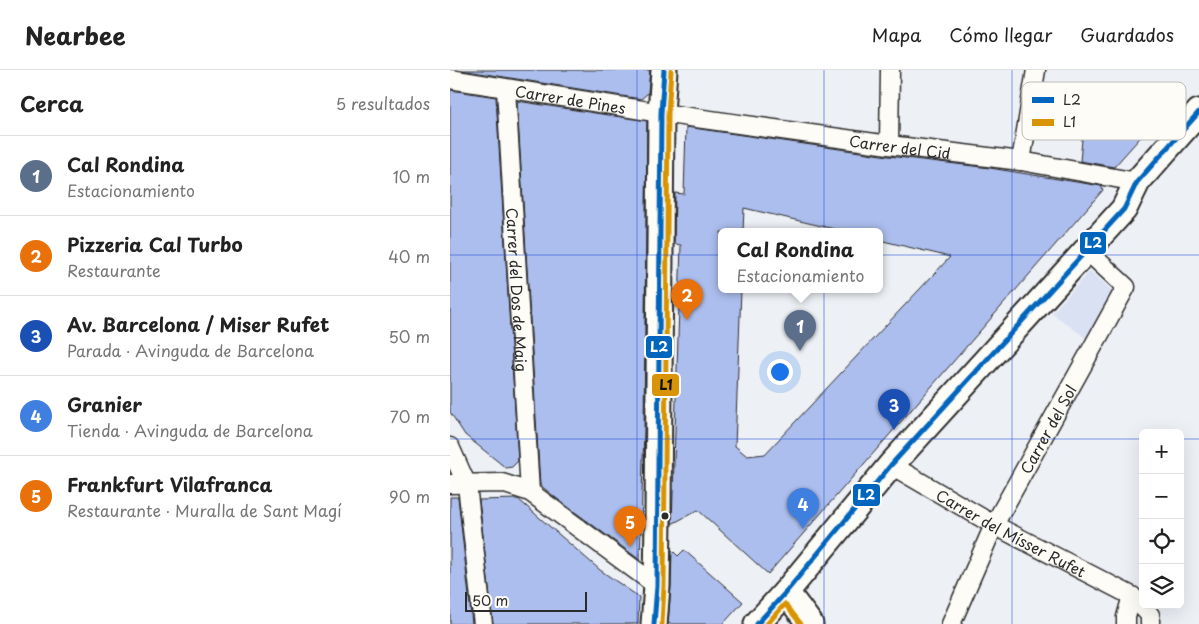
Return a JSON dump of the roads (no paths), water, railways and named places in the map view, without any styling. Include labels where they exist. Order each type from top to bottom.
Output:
[{"type":"street","points":[[654,624],[661,113],[664,70]]},
{"type":"street","points":[[889,146],[890,70]]},
{"type":"street","name":"Carrer de Pines","points":[[450,79],[661,113]]},
{"type":"street","name":"Carrer del Dos de Maig","points":[[506,89],[530,492]]},
{"type":"street","points":[[1186,127],[1199,112]]},
{"type":"street","name":"Carrer del Cid","points":[[661,113],[889,146],[1021,161],[1137,182]]},
{"type":"street","points":[[1021,161],[1024,140]]},
{"type":"street","points":[[757,624],[786,592],[891,465],[1124,209],[1137,182],[1174,140]]},
{"type":"street","name":"Carrer del Sol","points":[[951,624],[994,525],[1126,287],[1086,250]]},
{"type":"street","points":[[450,447],[459,484],[484,624]]},
{"type":"street","name":"Carrer del Mísser Rufet","points":[[891,465],[994,525],[1132,596],[1150,615],[1150,624]]},
{"type":"street","points":[[459,484],[502,483],[530,492],[656,586]]},
{"type":"street","points":[[786,592],[810,624]]},
{"type":"street","points":[[1126,624],[1132,596]]},
{"type":"place","name":"Pizzeria Cal Turbo","points":[[687,320]]},
{"type":"place","name":"Cal Rondina","points":[[800,351]]},
{"type":"place","name":"Av. Barcelona / Miser Rufet","points":[[894,430]]},
{"type":"place","name":"Granier","points":[[803,529]]},
{"type":"place","name":"Frankfurt Vilafranca","points":[[630,547]]}]
